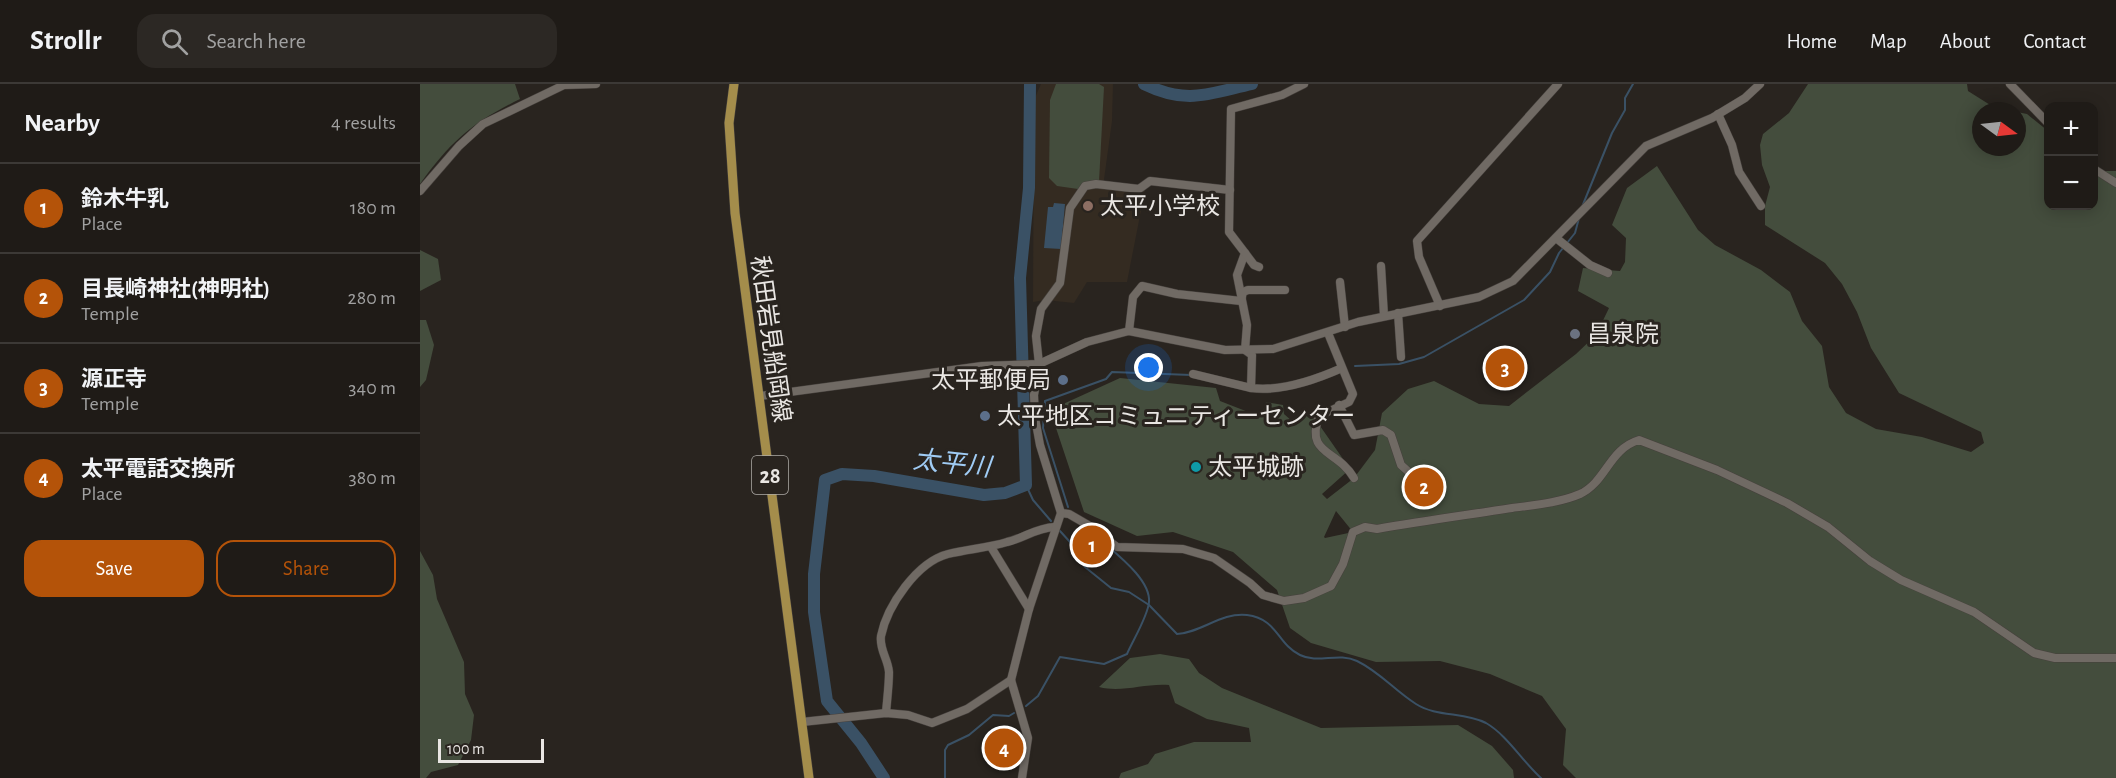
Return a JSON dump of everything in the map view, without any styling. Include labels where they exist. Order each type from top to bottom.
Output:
[{"type":"main road","name":"秋田岩見船岡線","points":[[734,84],[729,123],[730,171],[809,778]]},
{"type":"street","points":[[420,191],[459,146],[483,124],[564,85],[596,84]]},
{"type":"street","points":[[1259,267],[1254,265],[1229,232],[1231,109],[1282,95],[1304,84]]},
{"type":"street","points":[[1440,306],[1419,257],[1417,242],[1558,84]]},
{"type":"street","points":[[760,396],[1006,364],[1037,364],[1087,342],[1130,331],[1200,346],[1245,350],[1290,345],[1384,316],[1479,297],[1513,281],[1562,244],[1576,216],[1646,146],[1718,114],[1745,98],[1760,84]]},
{"type":"street","points":[[2010,84],[2044,118]]},
{"type":"street","points":[[1718,114],[1732,145],[1739,172],[1761,206]]},
{"type":"street","points":[[2098,172],[2116,183]]},
{"type":"street","points":[[1022,778],[1028,738],[1011,680],[1029,609],[1038,588],[1054,527],[1060,513],[1040,445],[1035,418],[1036,336],[1041,309],[1060,283],[1070,208],[1085,186],[1096,184],[1139,189],[1150,181],[1230,190]]},
{"type":"street","points":[[1562,244],[1590,265],[1608,273]]},
{"type":"street","points":[[1245,253],[1237,275],[1247,325],[1245,350]]},
{"type":"street","points":[[1381,266],[1384,316]]},
{"type":"street","points":[[1340,282],[1345,327]]},
{"type":"street","points":[[1130,331],[1133,297],[1142,286],[1177,294],[1241,301]]},
{"type":"street","points":[[1241,301],[1243,292],[1248,290],[1285,290]]},
{"type":"street","points":[[1398,313],[1401,357]]},
{"type":"street","points":[[1328,333],[1353,394],[1349,402],[1319,416],[1315,440],[1317,445],[1344,462],[1354,478]]},
{"type":"street","points":[[1245,350],[1252,356],[1251,388]]},
{"type":"street","points":[[1193,374],[1251,388],[1269,389],[1299,383],[1342,368]]},
{"type":"street","points":[[1339,405],[1354,435],[1383,430],[1392,435],[1401,465],[1411,474]]},
{"type":"street","points":[[1060,513],[1069,514],[1088,525],[1117,547],[1184,549],[1214,558],[1263,595],[1284,601],[1304,598],[1331,586],[1343,564],[1353,532],[1365,527],[1377,529],[1578,495],[1595,483],[1610,460],[1623,446],[1639,440],[1717,470],[1787,503],[1828,527],[1869,561],[1901,580],[1974,612],[2034,653],[2063,659],[2116,658]]},
{"type":"street","points":[[886,713],[889,672],[881,646],[881,636],[893,607],[920,571],[947,554],[991,547],[1018,539],[1040,528],[1054,527]]},
{"type":"street","points":[[991,547],[1029,609]]},
{"type":"street","points":[[802,722],[886,713],[908,715],[932,723],[967,709],[1011,680]]},
{"type":"shaded area","name":"太平小学校","points":[[1041,84],[1113,84],[1112,121],[1103,187],[1145,190],[1127,282],[1087,282],[1074,303],[1045,300],[1033,302],[1034,100]]},
{"type":"green space","points":[[420,84],[515,84],[520,99],[489,116],[464,134],[442,156],[420,184]]},
{"type":"green space","points":[[1056,84],[1099,84],[1104,87],[1099,182],[1078,189],[1057,186],[1049,178],[1050,100]]},
{"type":"green space","points":[[1808,84],[1967,84],[1968,91],[1985,102],[1972,102],[1972,156],[2026,156],[2026,114],[2044,128],[2044,210],[2098,210],[2098,171],[2116,171],[2116,778],[1576,778],[1563,765],[1566,729],[1542,696],[1490,674],[1440,661],[1376,662],[1311,643],[1290,628],[1277,590],[1233,552],[1173,532],[1137,536],[1084,512],[1050,410],[1120,378],[1216,388],[1220,401],[1261,417],[1266,402],[1283,405],[1284,414],[1292,421],[1311,413],[1350,469],[1322,494],[1327,499],[1354,478],[1375,450],[1382,413],[1408,389],[1434,381],[1479,404],[1509,406],[1576,354],[1596,335],[1609,308],[1578,291],[1583,268],[1620,271],[1625,262],[1626,238],[1612,225],[1627,188],[1657,166],[1698,230],[1715,245],[1761,270],[1790,292],[1802,321],[1822,346],[1829,387],[1846,413],[1876,429],[1922,437],[1971,452],[1984,443],[1981,432],[1899,393],[1871,348],[1857,312],[1842,284],[1825,263],[1765,225],[1765,206],[1770,187],[1762,165],[1760,145],[1763,134],[1789,113]],"holes":[[[1336,511],[1353,532],[1324,537]]]},
{"type":"green space","points":[[420,250],[438,259],[441,280],[420,291]]},
{"type":"green space","points":[[420,320],[426,320],[434,345],[426,380],[420,387]]},
{"type":"green space","points":[[420,551],[433,575],[437,599],[464,662],[465,694],[474,715],[471,740],[458,765],[431,772],[426,778],[420,778]]},
{"type":"green space","points":[[1160,654],[1189,659],[1199,673],[1222,688],[1321,728],[1458,725],[1492,746],[1513,770],[1514,778],[1119,778],[1121,773],[1148,764],[1155,754],[1194,742],[1251,742],[1249,728],[1207,719],[1175,703],[1169,685],[1116,689],[1099,687],[1130,658]]},
{"type":"water","points":[[1054,203],[1065,204],[1061,249],[1044,248],[1048,207],[1053,207]]},
{"type":"waterway","name":"太平川","points":[[884,778],[861,743],[827,701],[814,612],[814,574],[825,480],[842,474],[874,476],[984,495],[1005,493],[1026,485],[1020,278],[1029,188],[1030,84]]},
{"type":"waterway","name":"太平川","points":[[1144,84],[1185,96],[1210,94],[1252,84]]},
{"type":"waterway","points":[[1582,207],[1612,133],[1625,110],[1625,98],[1633,84]]},
{"type":"waterway","points":[[1355,366],[1399,364],[1424,357],[1524,300],[1550,272],[1559,253],[1575,233],[1579,218]]},
{"type":"waterway","points":[[1068,507],[1043,428],[1045,401],[1106,379],[1112,372],[1191,375]]},
{"type":"waterway","points":[[1026,485],[1033,500],[1051,521]]},
{"type":"waterway","points":[[1060,531],[1070,542],[1076,556],[1085,567],[1111,588],[1129,592],[1149,605],[1177,634],[1186,633],[1228,617],[1238,615],[1257,617],[1265,621],[1286,645],[1300,655],[1357,661],[1408,699],[1424,708],[1469,717],[1486,723],[1501,734],[1541,778]]},
{"type":"waterway","points":[[1026,706],[1038,696],[1060,657],[1104,664],[1127,654],[1146,614],[1149,602],[1144,584],[1129,565],[1095,535]]},
{"type":"waterway","points":[[945,778],[945,750],[948,745],[969,735],[993,715],[1009,716],[1014,713]]},
{"type":"place","name":"太平小学校","points":[[1088,206]]},
{"type":"place","name":"昌泉院","points":[[1575,334]]},
{"type":"place","name":"源正寺","points":[[1505,368]]},
{"type":"place","name":"太平郵便局","points":[[1063,380]]},
{"type":"place","name":"太平地区コミュニティーセンター","points":[[985,416]]},
{"type":"place","name":"太平城跡","points":[[1196,467]]},
{"type":"place","name":"目長崎神社(神明社)","points":[[1424,487]]},
{"type":"place","name":"鈴木牛乳","points":[[1092,545]]},
{"type":"place","name":"太平電話交換所","points":[[1004,748]]}]
